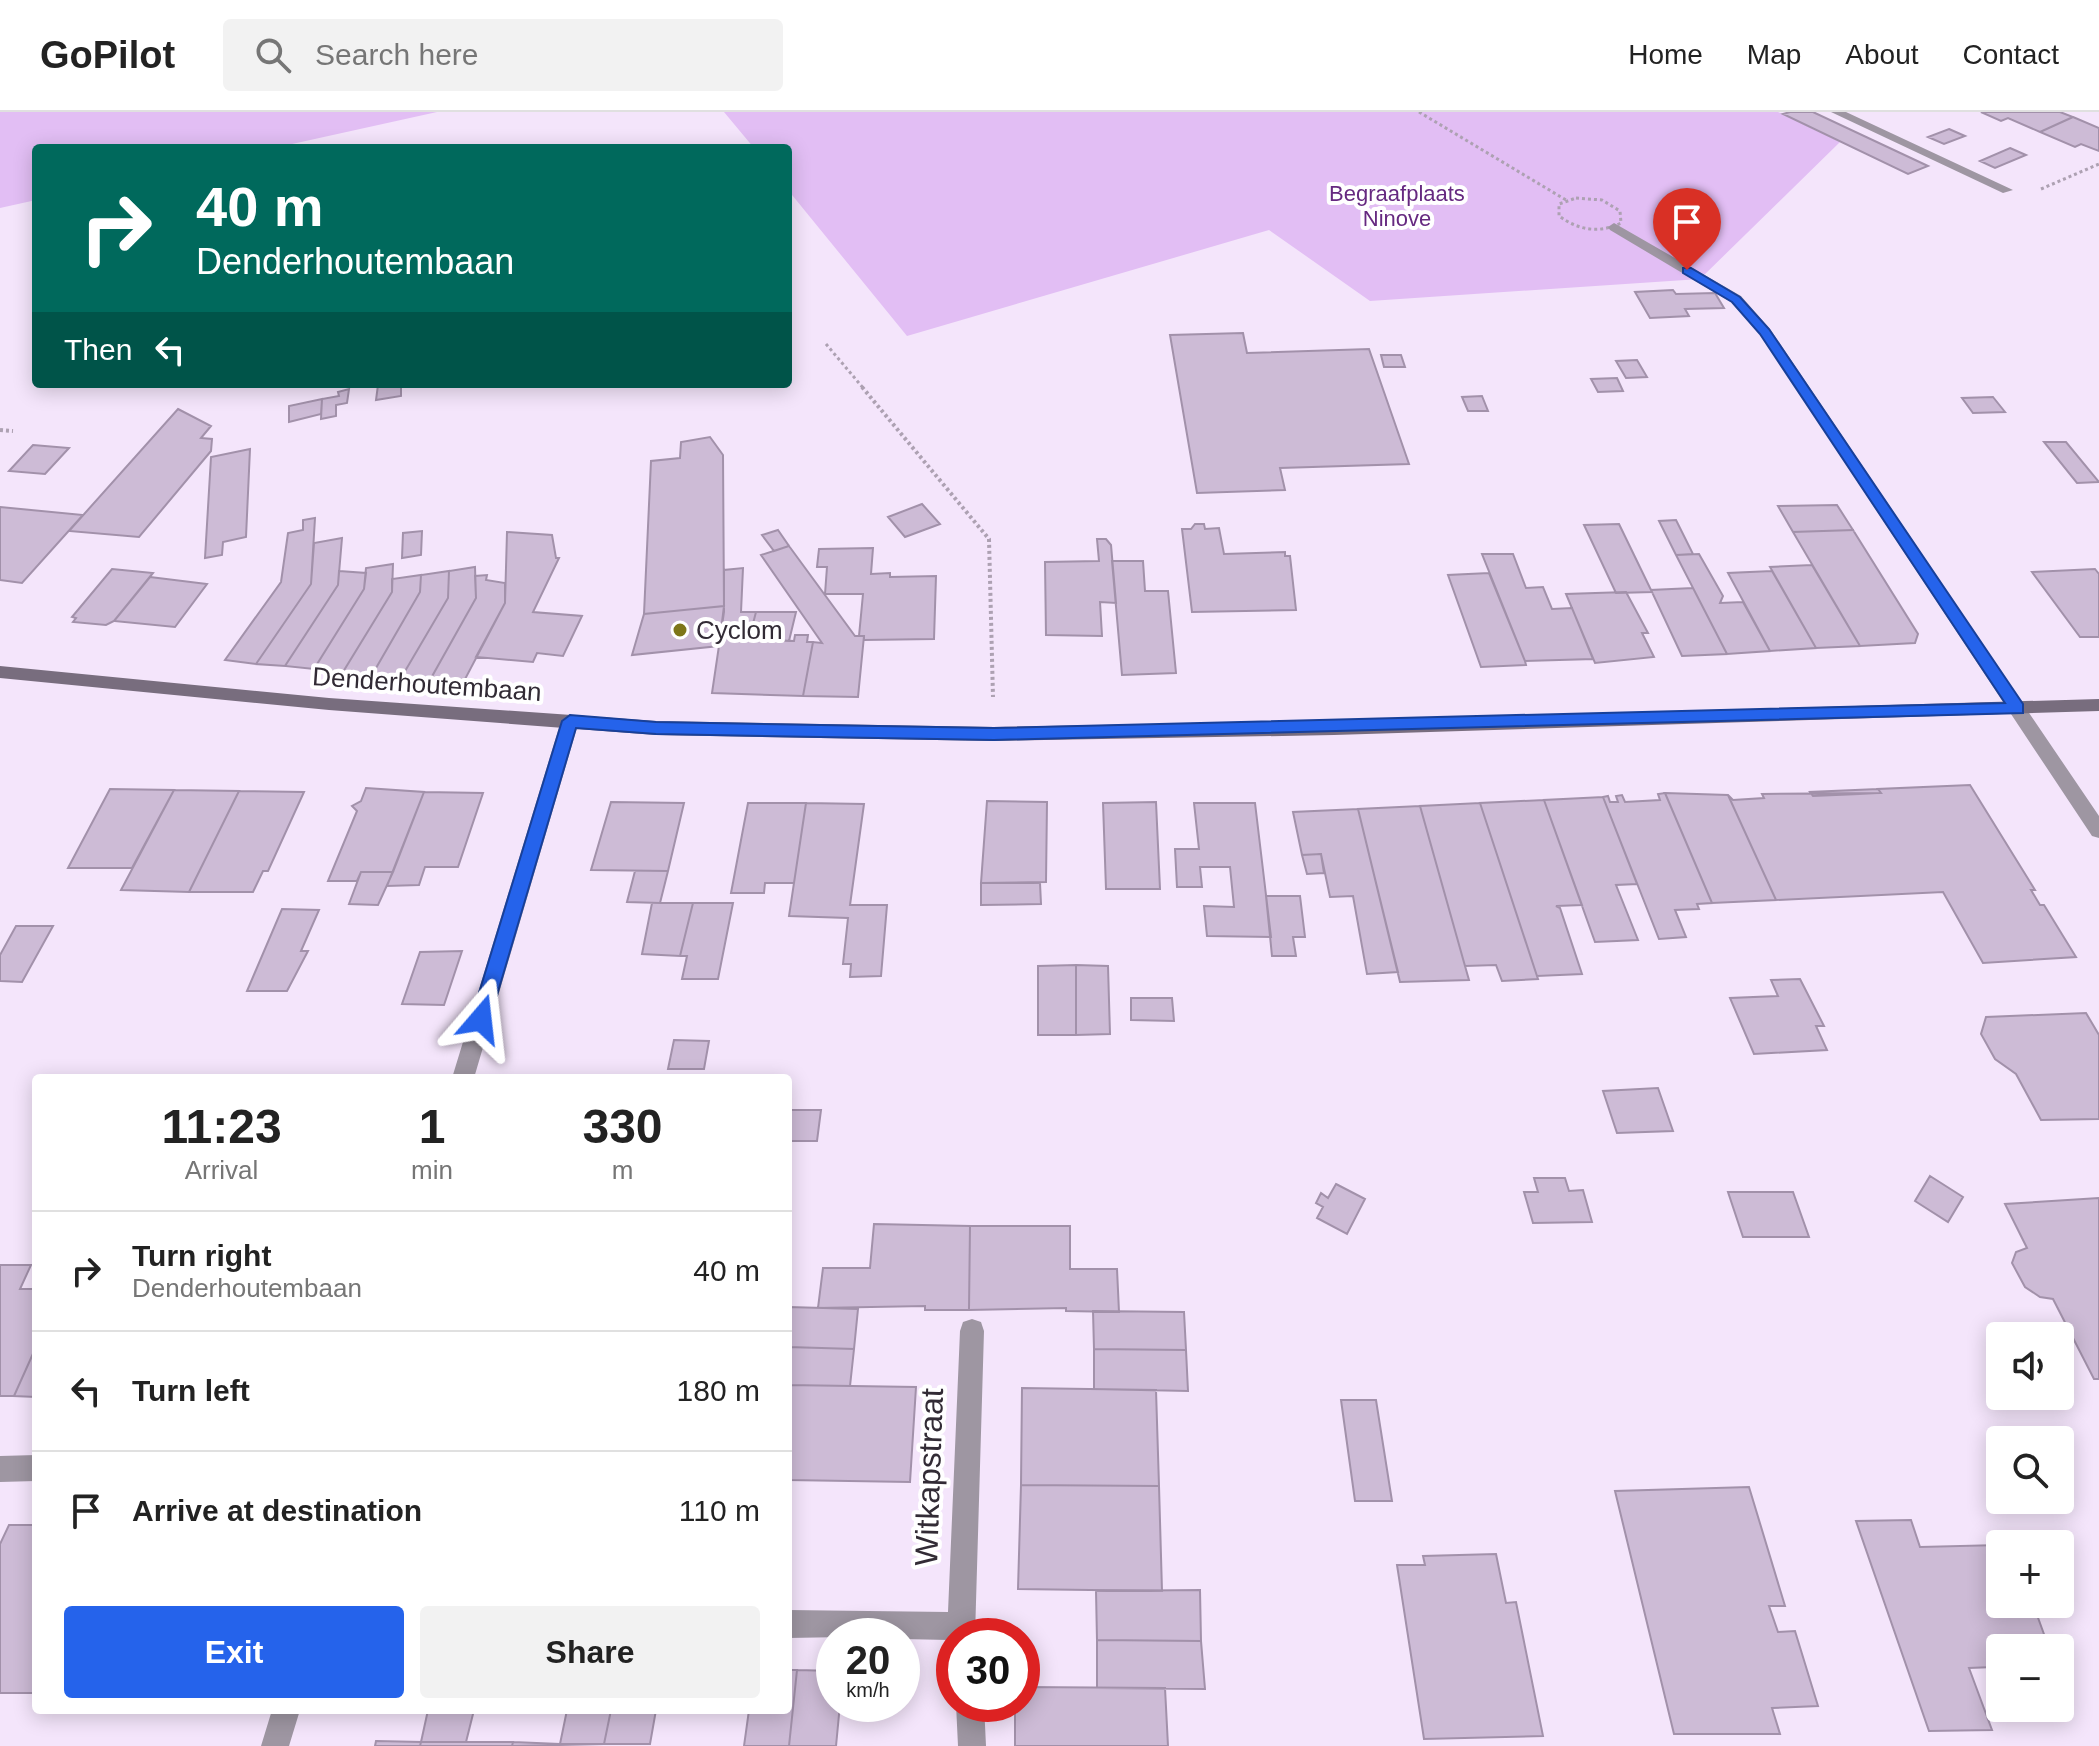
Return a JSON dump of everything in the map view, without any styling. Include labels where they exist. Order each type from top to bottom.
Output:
[{"type":"street","points":[[1837,112],[2007,190]]},
{"type":"street","points":[[1614,227],[1736,299],[1765,332],[2099,831]]},
{"type":"street","name":"Denderhoutembaan","points":[[0,672],[329,704],[656,728],[994,734],[2099,705]]},
{"type":"street","points":[[464,1074],[570,721]]},
{"type":"street","name":"Witkapstraat","points":[[961,1618],[972,1331]]},
{"type":"street","points":[[0,1469],[32,1468]]},
{"type":"street","name":"Witkapstraat","points":[[792,1624],[936,1630]]},
{"type":"street","points":[[275,1746],[285,1714]]},
{"type":"street","points":[[971,1722],[972,1746]]},
{"type":"path","points":[[1419,112],[1566,200]]},
{"type":"path","points":[[2007,190],[2023,196],[2099,164]]},
{"type":"path","points":[[826,344],[989,539],[994,734]]},
{"type":"path","points":[[0,430],[13,431]]},
{"type":"green space","points":[[0,112],[437,112],[292,144],[32,144],[32,201],[0,208]]},
{"type":"green space","name":"Begraafplaats Ninove","points":[[724,112],[1778,112],[1840,142],[1700,279],[1370,301],[1269,230],[907,336],[792,195],[792,144],[751,144]]},
{"type":"building","points":[[1813,112],[1928,166],[1908,174],[1783,114]]},
{"type":"building","points":[[1981,112],[2060,112],[2073,117],[2040,132],[2008,118],[2001,121]]},
{"type":"building","points":[[2073,117],[2099,128],[2099,151],[2081,144],[2075,147],[2040,132]]},
{"type":"building","points":[[1949,129],[1965,136],[1944,144],[1928,137]]},
{"type":"building","points":[[2010,148],[2026,155],[1995,168],[1980,161]]},
{"type":"building","points":[[1673,290],[1676,294],[1715,293],[1724,308],[1685,309],[1689,316],[1650,318],[1635,292]]},
{"type":"building","points":[[1243,333],[1247,353],[1369,349],[1409,464],[1280,468],[1285,490],[1197,493],[1170,335]]},
{"type":"building","points":[[1381,355],[1401,355],[1405,367],[1384,367]]},
{"type":"building","points":[[1637,360],[1647,377],[1626,378],[1616,361]]},
{"type":"building","points":[[1617,378],[1623,391],[1598,392],[1591,379]]},
{"type":"building","points":[[378,388],[401,388],[401,396],[376,400]]},
{"type":"building","points":[[349,389],[347,403],[336,405],[336,416],[321,419],[322,399],[339,396],[338,392]]},
{"type":"building","points":[[1482,396],[1488,411],[1468,411],[1462,397]]},
{"type":"building","points":[[1993,397],[2005,412],[1973,413],[1962,398]]},
{"type":"building","points":[[322,399],[321,414],[289,422],[289,406]]},
{"type":"building","points":[[178,409],[211,426],[201,438],[212,439],[211,451],[139,537],[69,531]]},
{"type":"building","points":[[710,437],[723,455],[724,606],[644,614],[651,461],[680,458],[681,442]]},
{"type":"building","points":[[2044,442],[2066,442],[2099,482],[2077,483]]},
{"type":"building","points":[[33,445],[69,448],[45,474],[9,471]]},
{"type":"building","points":[[250,449],[246,537],[223,542],[222,555],[205,558],[211,457]]},
{"type":"building","points":[[922,504],[940,524],[905,537],[888,517]]},
{"type":"building","points":[[1837,505],[1853,530],[1793,532],[1778,506]]},
{"type":"building","points":[[0,507],[83,515],[22,583],[0,580]]},
{"type":"building","points":[[315,518],[311,584],[256,664],[225,660],[281,582],[288,533],[303,530],[303,520]]},
{"type":"building","points":[[1676,520],[1693,554],[1676,555],[1659,521]]},
{"type":"building","points":[[1195,524],[1204,524],[1205,529],[1219,528],[1224,554],[1285,552],[1285,556],[1290,556],[1296,610],[1192,612],[1182,529],[1191,529]]},
{"type":"building","points":[[1619,524],[1652,592],[1616,593],[1584,525]]},
{"type":"building","points":[[778,530],[789,546],[774,551],[762,535]]},
{"type":"building","points":[[1853,530],[1918,634],[1915,643],[1860,646],[1793,532]]},
{"type":"building","points":[[422,531],[421,555],[402,558],[403,533]]},
{"type":"building","points":[[507,532],[552,535],[556,558],[559,558],[533,612],[582,616],[563,656],[537,653],[533,662],[476,657],[505,603]]},
{"type":"building","points":[[342,538],[338,585],[285,666],[256,664],[311,584],[314,543]]},
{"type":"building","points":[[1097,539],[1106,539],[1111,545],[1116,603],[1100,602],[1102,636],[1046,635],[1045,562],[1099,561]]},
{"type":"building","points":[[789,546],[855,636],[864,636],[858,697],[803,696],[813,642],[822,643],[761,555]]},
{"type":"building","points":[[873,548],[871,574],[890,573],[890,577],[936,576],[934,639],[864,640],[864,636],[859,636],[863,594],[825,594],[827,567],[817,567],[819,549]]},
{"type":"building","points":[[1482,554],[1513,554],[1526,588],[1543,587],[1552,609],[1572,608],[1593,659],[1525,661]]},
{"type":"building","points":[[1699,554],[1723,596],[1720,603],[1743,602],[1770,651],[1727,654],[1676,555]]},
{"type":"building","points":[[1112,561],[1143,561],[1145,591],[1168,591],[1176,673],[1122,675]]},
{"type":"building","points":[[393,564],[392,592],[343,672],[314,669],[364,589],[366,568]]},
{"type":"building","points":[[1812,565],[1860,646],[1816,648],[1770,567]]},
{"type":"building","points":[[475,567],[476,598],[430,680],[401,678],[448,598],[449,571]]},
{"type":"building","points":[[743,568],[741,612],[756,612],[749,639],[794,641],[795,635],[808,635],[807,642],[813,642],[803,696],[712,693],[724,612],[724,570]]},
{"type":"building","points":[[112,569],[153,573],[114,621],[106,625],[73,622],[76,618],[72,617]]},
{"type":"building","points":[[2095,569],[2099,574],[2099,637],[2080,637],[2032,572]]},
{"type":"building","points":[[339,571],[366,573],[364,589],[314,669],[285,666],[338,585]]},
{"type":"building","points":[[449,571],[448,598],[401,678],[372,675],[420,592],[421,575]]},
{"type":"building","points":[[1772,571],[1816,648],[1770,651],[1728,573]]},
{"type":"building","points":[[1489,573],[1526,665],[1481,667],[1448,575]]},
{"type":"building","points":[[421,575],[420,592],[372,675],[343,672],[392,592],[392,579]]},
{"type":"building","points":[[487,575],[486,580],[505,583],[505,603],[463,683],[430,680],[476,598],[475,576]]},
{"type":"building","points":[[150,577],[207,584],[175,627],[114,621]]},
{"type":"building","points":[[1693,588],[1727,654],[1682,656],[1651,590]]},
{"type":"building","points":[[1626,592],[1648,633],[1642,633],[1654,657],[1595,663],[1566,594]]},
{"type":"building","name":"Cyclom","points":[[724,606],[719,646],[632,655],[644,614]]},
{"type":"building","points":[[756,612],[796,612],[789,641],[749,639]]},
{"type":"building","points":[[1970,785],[2035,890],[2031,890],[2040,905],[2044,905],[2076,957],[1983,963],[1943,892],[1776,900],[1728,795],[1733,800],[1764,798],[1762,794],[1881,793],[1878,789]]},
{"type":"building","points":[[366,788],[424,792],[393,872],[361,872],[357,881],[328,881],[357,811],[352,806],[361,801]]},
{"type":"building","points":[[110,789],[174,790],[132,868],[68,868]]},
{"type":"building","points":[[1878,789],[1881,793],[1813,796],[1810,792]]},
{"type":"building","points":[[174,790],[239,791],[189,892],[121,890]]},
{"type":"building","points":[[239,791],[304,792],[268,871],[263,871],[253,892],[189,892]]},
{"type":"building","points":[[424,792],[483,793],[458,867],[425,867],[419,885],[387,886]]},
{"type":"building","points":[[1665,793],[1728,795],[1776,900],[1712,903]]},
{"type":"building","points":[[1665,793],[1712,903],[1697,904],[1699,909],[1675,910],[1686,937],[1659,939],[1603,797],[1608,796],[1610,802],[1618,802],[1616,796],[1622,795],[1625,802],[1660,800],[1658,794]]},
{"type":"building","points":[[1603,797],[1637,884],[1616,885],[1638,940],[1595,942],[1544,800]]},
{"type":"building","points":[[1544,800],[1582,905],[1556,906],[1560,908],[1582,974],[1537,976],[1480,803]]},
{"type":"building","points":[[987,801],[1047,802],[1046,882],[981,883]]},
{"type":"building","points":[[611,802],[684,803],[668,871],[591,870]]},
{"type":"building","points":[[1156,802],[1160,889],[1106,889],[1103,803]]},
{"type":"building","points":[[748,803],[806,803],[794,883],[765,883],[764,893],[731,893]]},
{"type":"building","points":[[806,803],[864,804],[850,905],[887,905],[881,976],[850,977],[851,964],[843,964],[848,918],[789,916]]},
{"type":"building","points":[[1194,803],[1255,803],[1271,937],[1207,936],[1204,906],[1234,907],[1230,867],[1200,867],[1202,887],[1177,887],[1175,849],[1199,849]]},
{"type":"building","points":[[1480,803],[1538,979],[1502,981],[1496,965],[1465,966],[1420,806]]},
{"type":"building","points":[[1420,806],[1469,980],[1400,982],[1358,809]]},
{"type":"building","points":[[1358,809],[1398,972],[1367,974],[1353,896],[1330,897],[1321,854],[1302,855],[1293,812]]},
{"type":"building","points":[[1321,854],[1324,873],[1307,874],[1302,855]]},
{"type":"building","points":[[635,871],[668,871],[660,903],[627,902]]},
{"type":"building","points":[[361,872],[393,872],[378,905],[349,904]]},
{"type":"building","points":[[981,883],[1040,883],[1041,904],[981,905]]},
{"type":"building","points":[[1266,896],[1300,896],[1305,937],[1293,937],[1296,956],[1272,956]]},
{"type":"building","points":[[652,903],[693,903],[680,956],[642,954]]},
{"type":"building","points":[[693,903],[733,903],[718,979],[682,979],[687,956],[680,956]]},
{"type":"building","points":[[282,909],[319,910],[301,951],[308,951],[287,991],[247,991]]},
{"type":"building","points":[[16,926],[53,926],[22,982],[0,981],[0,955]]},
{"type":"building","points":[[462,951],[444,1005],[402,1004],[420,952]]},
{"type":"building","points":[[1076,965],[1108,966],[1110,1034],[1076,1035]]},
{"type":"building","points":[[1076,965],[1076,1035],[1038,1035],[1038,966]]},
{"type":"building","points":[[1800,979],[1824,1026],[1816,1026],[1827,1050],[1754,1054],[1730,998],[1778,996],[1771,980]]},
{"type":"building","points":[[1131,998],[1172,998],[1174,1021],[1131,1020]]},
{"type":"building","points":[[2086,1013],[2099,1035],[2099,1119],[2041,1120],[2016,1074],[1995,1059],[1981,1034],[1986,1017]]},
{"type":"building","points":[[674,1040],[709,1041],[704,1069],[668,1069]]},
{"type":"building","points":[[1658,1088],[1673,1131],[1617,1133],[1603,1091]]},
{"type":"building","points":[[792,1110],[821,1110],[817,1141],[792,1141]]},
{"type":"building","points":[[1930,1176],[1963,1197],[1948,1222],[1915,1201]]},
{"type":"building","points":[[1534,1178],[1565,1178],[1569,1191],[1583,1190],[1592,1222],[1533,1223],[1524,1192],[1538,1192]]},
{"type":"building","points":[[1336,1184],[1365,1199],[1347,1234],[1317,1218],[1323,1207],[1316,1203],[1321,1193],[1328,1198]]},
{"type":"building","points":[[1728,1192],[1793,1192],[1809,1237],[1743,1237]]},
{"type":"building","points":[[2099,1198],[2099,1379],[2094,1379],[2074,1340],[2074,1322],[2065,1322],[2053,1299],[2040,1297],[2025,1287],[2012,1263],[2016,1252],[2027,1248],[2005,1204]]},
{"type":"building","points":[[874,1224],[970,1226],[969,1310],[925,1310],[925,1306],[818,1308],[823,1268],[870,1268]]},
{"type":"building","points":[[970,1226],[1070,1226],[1070,1269],[1117,1269],[1119,1312],[1066,1311],[1066,1308],[969,1310]]},
{"type":"building","points":[[0,1265],[31,1265],[20,1289],[32,1289],[32,1356],[14,1396],[0,1396]]},
{"type":"building","points":[[792,1307],[858,1309],[854,1349],[792,1347]]},
{"type":"building","points":[[1093,1311],[1184,1312],[1186,1350],[1094,1349]]},
{"type":"building","points":[[792,1347],[854,1349],[850,1386],[792,1385]]},
{"type":"building","points":[[1094,1349],[1186,1350],[1188,1391],[1094,1389]]},
{"type":"building","points":[[32,1356],[32,1397],[14,1396]]},
{"type":"building","points":[[792,1385],[916,1387],[910,1482],[792,1480]]},
{"type":"building","points":[[1022,1388],[1156,1390],[1159,1486],[1021,1485]]},
{"type":"building","points":[[1341,1400],[1376,1400],[1392,1501],[1355,1501]]},
{"type":"building","points":[[1021,1485],[1159,1486],[1162,1591],[1018,1589]]},
{"type":"building","points":[[1749,1487],[1785,1606],[1769,1606],[1778,1632],[1795,1631],[1818,1706],[1772,1708],[1780,1734],[1674,1734],[1615,1491]]},
{"type":"building","points":[[1911,1520],[1920,1547],[1986,1545],[1986,1618],[2038,1618],[2044,1634],[1986,1634],[1986,1667],[1969,1668],[1986,1714],[1986,1722],[1989,1722],[1992,1730],[1929,1731],[1856,1521]]},
{"type":"building","points":[[9,1525],[32,1525],[32,1693],[0,1693],[0,1544]]},
{"type":"building","points":[[1496,1554],[1506,1603],[1516,1602],[1543,1736],[1424,1739],[1397,1565],[1425,1565],[1423,1556]]},
{"type":"building","points":[[1200,1590],[1201,1641],[1097,1640],[1096,1591]]},
{"type":"building","points":[[1097,1640],[1201,1641],[1205,1689],[1097,1688]]},
{"type":"building","points":[[792,1670],[797,1670],[789,1746],[744,1746],[748,1714],[792,1714]]},
{"type":"building","points":[[797,1670],[816,1671],[816,1722],[838,1722],[836,1746],[789,1746]]},
{"type":"building","points":[[1040,1687],[1165,1688],[1168,1746],[1015,1746],[1015,1722],[1040,1722]]},
{"type":"building","points":[[427,1714],[473,1714],[466,1742],[421,1742]]},
{"type":"building","points":[[566,1714],[610,1714],[604,1744],[560,1744]]},
{"type":"building","points":[[610,1714],[655,1714],[650,1744],[604,1744]]},
{"type":"building","points":[[376,1741],[421,1742],[420,1746],[375,1746]]},
{"type":"building","points":[[421,1742],[513,1742],[512,1746],[420,1746]]},
{"type":"building","points":[[513,1742],[560,1744],[604,1744],[512,1746]]},
{"type":"place","name":"Cyclom","points":[[680,630]]},
{"type":"route","points":[[481,1019],[570,721],[656,728],[994,734],[2017,709],[1765,332],[1736,299],[1687,270]]}]
